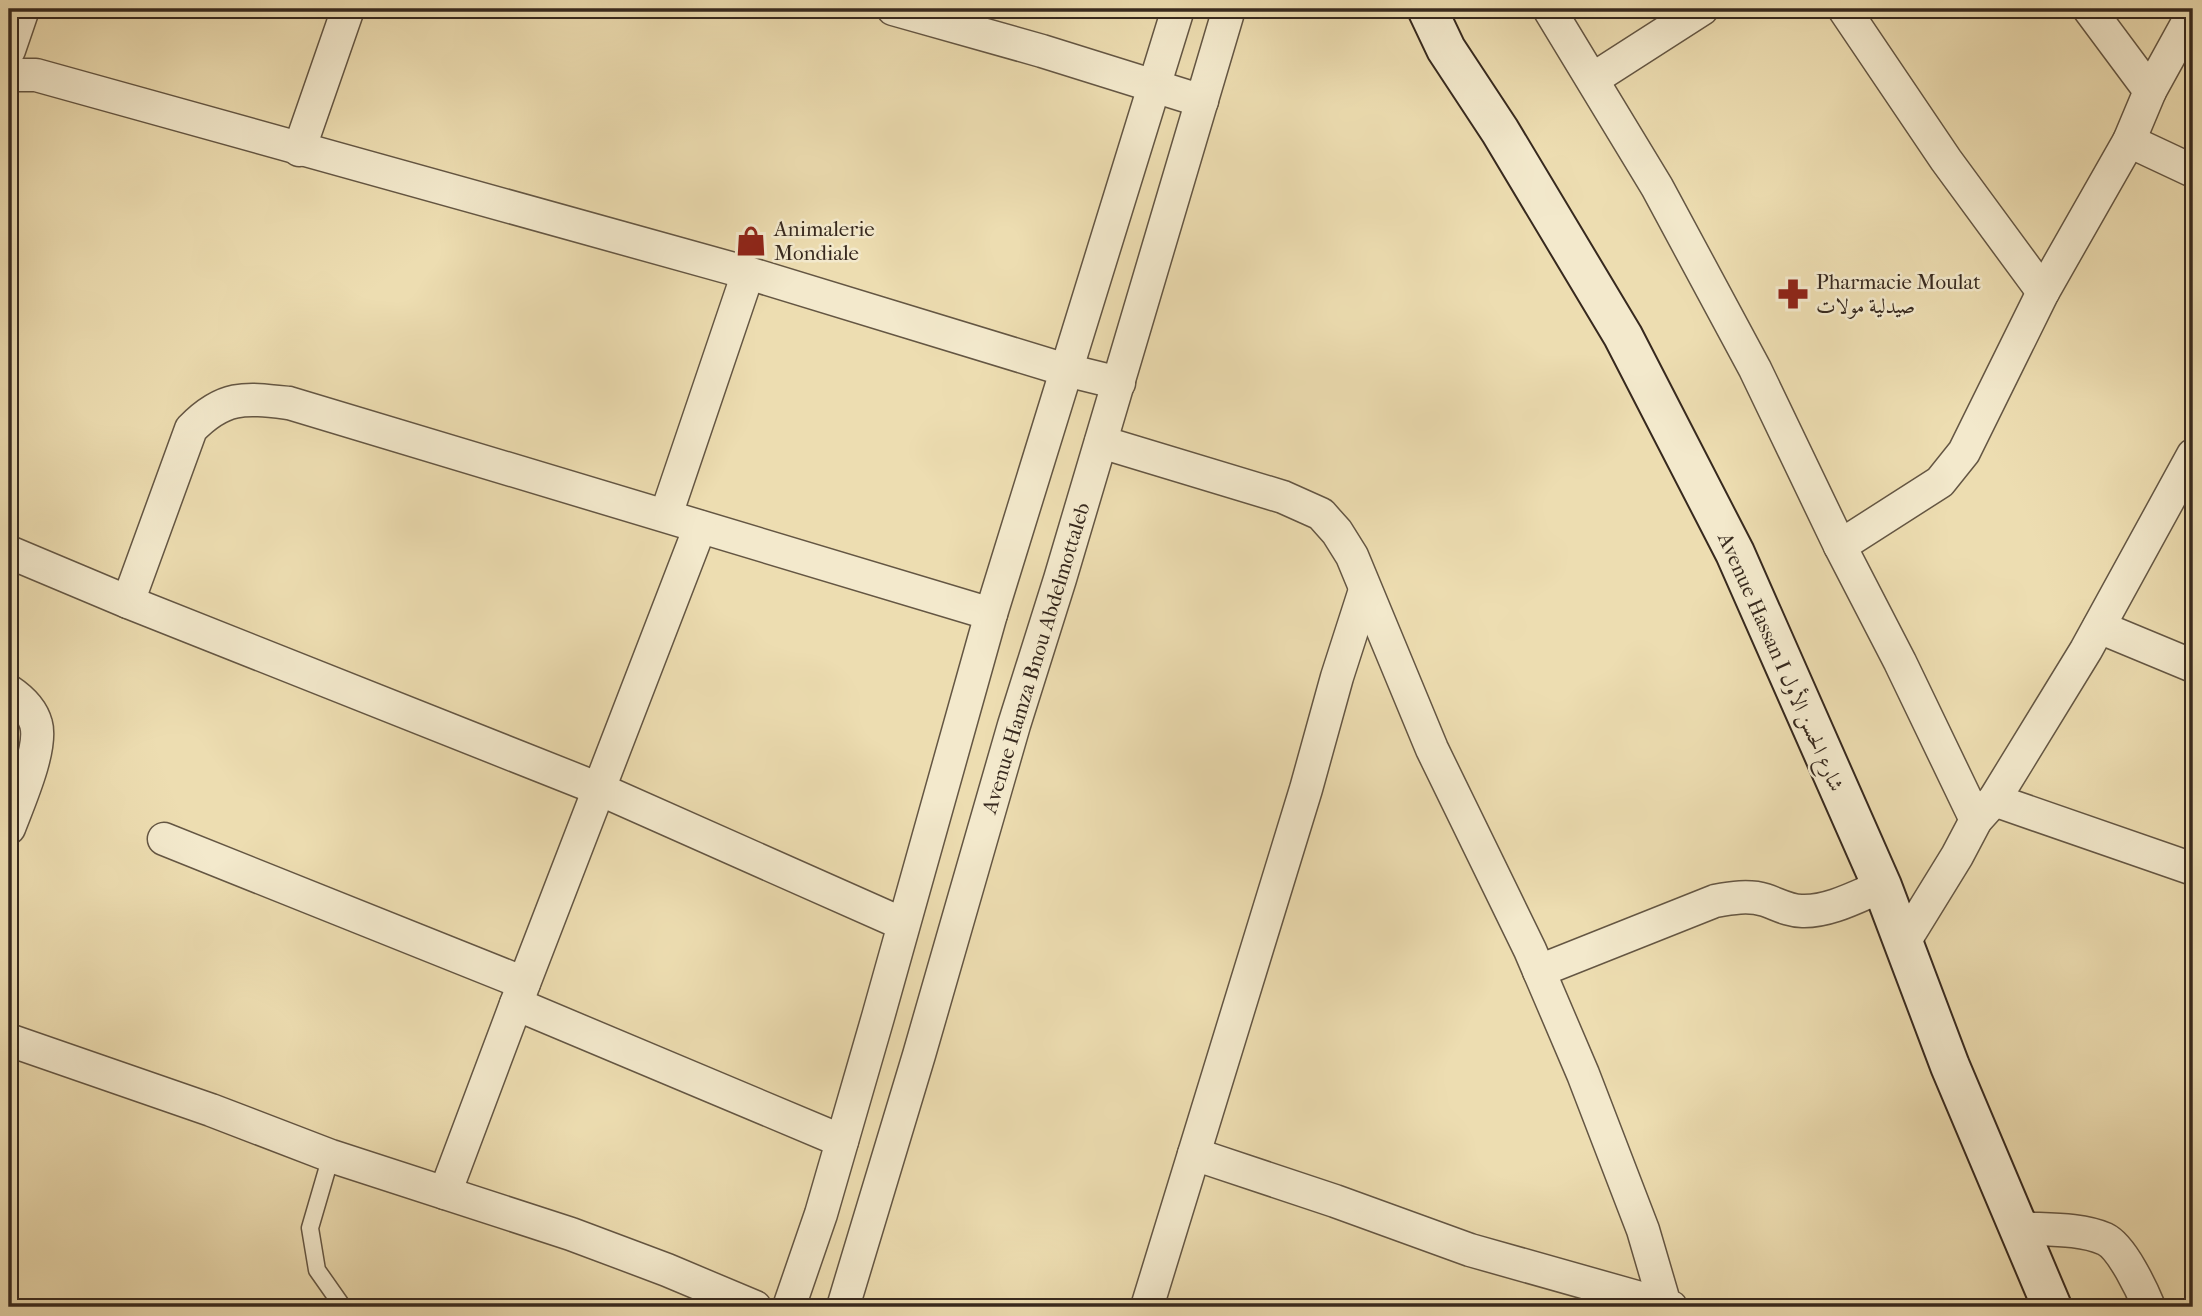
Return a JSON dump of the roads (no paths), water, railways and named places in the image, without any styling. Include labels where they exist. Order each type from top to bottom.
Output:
[{"type":"main road","name":"Avenue Hassan I شارع الحسن الأول","points":[[1408,9],[1446,49]]},
{"type":"main road","name":"Avenue Hassan I شارع الحسن الأول","points":[[1427,9],[1446,49],[1569,242],[1623,337],[1735,552],[1882,886],[1950,1066],[2052,1307]]},
{"type":"street","points":[[9,50],[23,9]]},
{"type":"street","points":[[299,150],[348,9]]},
{"type":"street","points":[[893,9],[1202,101]]},
{"type":"street","points":[[789,1307],[821,1214],[990,614],[1178,9]]},
{"type":"street","name":"Avenue Hamza Bnou Abdelmottaleb","points":[[843,1307],[1229,9]]},
{"type":"street","points":[[1549,9],[1657,187],[1755,369],[1840,546],[1900,662],[1985,810],[2193,869]]},
{"type":"street","points":[[1593,79],[1702,9]]},
{"type":"street","points":[[1844,9],[1946,160],[2043,292]]},
{"type":"street","points":[[2089,9],[2150,91]]},
{"type":"street","points":[[1840,546],[1940,482],[1964,452],[2043,292],[2129,141],[2150,91],[2193,13]]},
{"type":"street","points":[[9,75],[36,75],[748,273],[1066,370],[1119,383]]},
{"type":"street","points":[[2129,141],[2193,171]]},
{"type":"street","points":[[666,515],[748,273]]},
{"type":"street","points":[[128,602],[191,429],[208,412],[224,404],[251,399],[289,403],[990,614]]},
{"type":"street","points":[[1101,442],[1283,496],[1321,514],[1337,531],[1352,556],[1432,749],[1539,971],[1583,1074],[1643,1230],[1668,1306]]},
{"type":"street","points":[[1904,942],[2099,627],[2193,455]]},
{"type":"street","points":[[445,1193],[700,527]]},
{"type":"street","points":[[9,552],[599,789],[903,924]]},
{"type":"street","points":[[1147,1307],[1366,590]]},
{"type":"street","points":[[2099,627],[2193,666]]},
{"type":"street","points":[[9,691],[24,702],[36,723],[37,738],[26,783],[9,828]]},
{"type":"street","points":[[164,839],[520,994],[842,1141]]},
{"type":"street","points":[[1539,971],[1715,901],[1735,897],[1762,899],[1803,911],[1848,900],[1882,886]]},
{"type":"street","points":[[9,1040],[211,1110],[331,1156],[570,1234],[667,1270],[755,1307]]},
{"type":"street","points":[[1194,1154],[1470,1250],[1668,1306]]},
{"type":"street","points":[[2018,1228],[2078,1233],[2107,1240],[2135,1274],[2149,1307]]},
{"type":"lane","points":[[331,1156],[310,1228],[317,1269],[342,1307]]},
{"type":"place","name":"Animalerie Mondiale","points":[[751,241]]},
{"type":"place","name":"Pharmacie Moulat صيدلية مولات","points":[[1793,294]]}]
